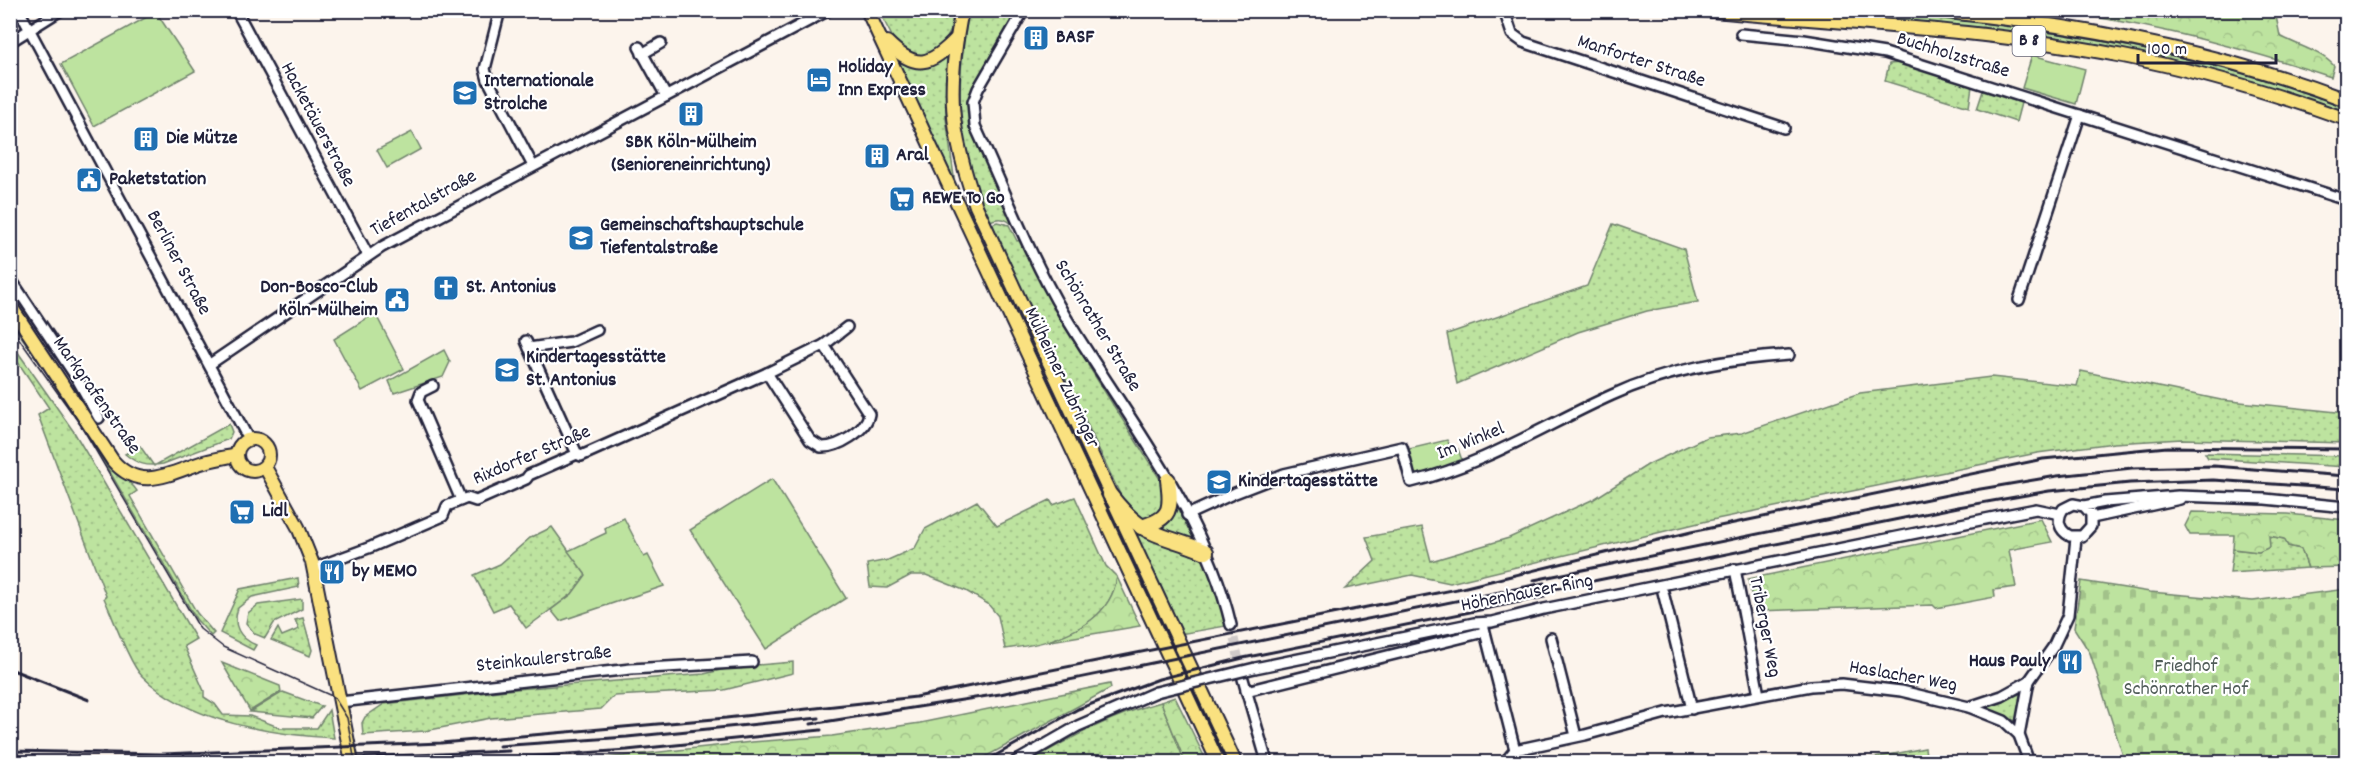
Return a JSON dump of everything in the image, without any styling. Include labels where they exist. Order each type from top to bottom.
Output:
[{"type":"highway","points":[[1142,527],[1158,523],[1167,514],[1171,503],[1168,480]]},
{"type":"highway","points":[[1110,495],[1132,522],[1154,536],[1206,552]]},
{"type":"main road","name":"Mülheimer Zubringer","points":[[867,10],[882,37],[1218,762]]},
{"type":"main road","name":"Mülheimer Zubringer","points":[[962,10],[957,38],[952,107],[958,150],[982,221],[1235,762]]},
{"type":"main road","name":"B 8","points":[[1702,10],[2029,41],[2121,56],[2256,88],[2346,119]]},
{"type":"main road","name":"B 8","points":[[1926,10],[2032,23],[2198,53],[2262,70],[2346,100]]},
{"type":"main road","points":[[882,37],[906,59],[922,62],[938,57],[957,38]]},
{"type":"main road","name":"Markgrafenstraße","points":[[10,305],[112,461],[123,471],[140,478],[158,479],[207,461],[237,456]]},
{"type":"main road","points":[[249,440],[240,446],[237,456],[240,465],[247,471],[257,471],[265,467]]},
{"type":"main road","name":"Berliner Straße","points":[[249,440],[261,441],[268,448],[269,456],[265,467],[298,527],[314,568],[352,762]]},
{"type":"street","name":"Berliner Straße","points":[[19,10],[249,440]]},
{"type":"street","points":[[10,42],[61,10]]},
{"type":"street","name":"Hacketäuerstraße","points":[[236,10],[368,255]]},
{"type":"street","name":"Tiefentalstraße","points":[[210,364],[260,333],[368,255],[829,10]]},
{"type":"street","name":"Schönrather Straße","points":[[1024,10],[978,88],[973,102],[975,126],[1064,314],[1139,429],[1188,515],[1217,576],[1231,625]]},
{"type":"street","name":"Manforter Straße","points":[[1504,10],[1512,34],[1523,42],[1784,128]]},
{"type":"street","points":[[498,18],[485,69],[488,80],[533,166]]},
{"type":"street","name":"Buchholzstraße","points":[[1741,34],[1804,40],[1885,53],[2346,200]]},
{"type":"street","points":[[662,43],[641,50],[666,96]]},
{"type":"street","points":[[2019,300],[2080,115]]},
{"type":"street","name":"Markgrafenstraße","points":[[10,278],[76,377],[99,418]]},
{"type":"street","name":"Rixdorfer Straße","points":[[314,568],[371,548],[443,516],[447,506],[467,498],[476,501],[577,454],[581,456],[767,373],[824,345],[847,327]]},
{"type":"street","points":[[577,454],[528,345],[571,342],[597,330]]},
{"type":"street","points":[[767,373],[810,440],[820,447],[835,445],[862,429],[867,423],[869,414],[824,345]]},
{"type":"street","name":"Im Winkel","points":[[1188,515],[1284,474],[1402,447],[1411,482],[1444,474],[1511,447],[1612,394],[1645,381],[1712,364],[1789,356]]},
{"type":"street","points":[[433,386],[421,392],[418,400],[461,500]]},
{"type":"street","name":"Höhenhauser Ring","points":[[2092,518],[2107,513],[2162,505],[2186,497]]},
{"type":"street","name":"Höhenhauser Ring","points":[[1246,691],[1484,627],[1735,569],[2036,509],[2060,514],[2073,504],[2084,506],[2122,500],[2186,497],[2265,498],[2346,507]]},
{"type":"street","points":[[2060,514],[2060,527],[2064,533],[2076,537],[2087,533],[2092,518],[2084,506]]},
{"type":"street","name":"Haslacher Weg","points":[[1969,707],[2002,696],[2029,681],[2054,647],[2068,615],[2076,537]]},
{"type":"street","name":"Triberger Weg","points":[[1515,750],[1759,695],[1735,569]]},
{"type":"street","points":[[1663,592],[1692,709]]},
{"type":"street","points":[[1484,627],[1515,750],[1505,762]]},
{"type":"street","name":"Höhenhauser Ring","points":[[1015,762],[1078,726],[1156,692],[1255,668],[1484,627]]},
{"type":"street","points":[[1551,638],[1576,736]]},
{"type":"street","name":"Steinkaulerstraße","points":[[340,702],[620,670],[752,662]]},
{"type":"street","points":[[1243,679],[1267,762]]},
{"type":"street","name":"Haslacher Weg","points":[[2019,735],[2029,681]]},
{"type":"street","name":"Haslacher Weg","points":[[1759,695],[1811,686],[1842,684],[1901,691],[1969,707],[2004,721],[2019,735]]},
{"type":"street","points":[[2019,735],[2029,762]]},
{"type":"green space","points":[[1863,10],[1986,23],[2108,42],[2228,69],[2287,86],[2346,106],[2346,111],[2199,67],[2139,53],[1986,31],[1779,11]]},
{"type":"green space","points":[[879,11],[954,11],[950,32],[939,52],[918,58],[896,44]]},
{"type":"green space","points":[[969,11],[1016,11],[972,91],[968,109],[973,132],[1021,237],[1004,219],[988,222],[969,168],[961,118],[960,93],[961,67]]},
{"type":"green space","points":[[2056,11],[2275,11],[2280,36],[2316,53],[2334,66],[2331,77],[2195,38]]},
{"type":"green space","points":[[156,12],[195,71],[94,126],[61,64]]},
{"type":"green space","points":[[2032,55],[2085,69],[2076,104],[2022,88]]},
{"type":"green space","points":[[947,56],[946,118],[955,184],[898,60]]},
{"type":"green space","points":[[1900,63],[1972,86],[1969,107],[1885,81],[1889,64]]},
{"type":"green space","points":[[1983,91],[2021,103],[2016,122],[1977,109]]},
{"type":"green space","points":[[412,132],[421,149],[387,168],[377,150]]},
{"type":"green space","points":[[997,222],[1009,225],[1017,241],[1023,240],[1090,363],[1088,365],[1165,487],[1162,514],[1143,521],[1126,507],[1052,349],[990,225]]},
{"type":"green space","points":[[1613,224],[1684,249],[1698,302],[1647,311],[1578,332],[1457,384],[1447,334],[1587,286]]},
{"type":"green space","points":[[375,313],[404,369],[362,391],[334,339]]},
{"type":"green space","points":[[10,314],[108,463],[137,491],[130,496],[197,613],[214,633],[211,636],[196,619],[77,416],[11,322]]},
{"type":"green space","points":[[10,341],[74,432],[196,639],[184,646],[204,691],[204,697],[215,704],[223,715],[250,716],[281,728],[317,728],[329,710],[334,738],[284,734],[207,715],[161,692],[137,670],[104,598],[106,596],[38,415],[49,408],[11,352]]},
{"type":"green space","points":[[444,350],[450,362],[443,377],[394,393],[389,381]]},
{"type":"green space","points":[[2081,371],[2221,400],[2346,413],[2346,443],[2182,439],[2114,443],[2037,453],[1707,521],[1450,583],[1412,575],[1345,589],[1375,561],[1366,537],[1422,527],[1431,561],[1509,538],[1594,499],[1649,464],[1707,437],[1742,433],[1860,393],[1991,377],[2077,386]]},
{"type":"green space","points":[[229,424],[232,432],[229,439],[156,465]]},
{"type":"green space","points":[[1447,440],[1453,451],[1458,449],[1463,463],[1420,476],[1413,472],[1409,449]]},
{"type":"green space","points":[[140,446],[153,465],[138,462],[125,454]]},
{"type":"green space","points":[[2205,453],[2346,456],[2346,467],[2208,458]]},
{"type":"green space","points":[[772,479],[846,598],[766,649],[690,530]]},
{"type":"green space","points":[[1075,497],[1106,566],[1117,577],[1112,595],[1102,610],[1090,622],[1074,631],[1040,643],[1005,649],[998,616],[988,604],[966,591],[926,575],[911,575],[887,588],[870,587],[867,564],[888,560],[915,548],[925,529],[977,501],[997,526],[1050,500],[1053,505]]},
{"type":"green space","points":[[1176,506],[1193,537],[1194,541],[1152,529]]},
{"type":"green space","points":[[2192,512],[2288,514],[2346,520],[2346,567],[2308,568],[2301,549],[2288,546],[2284,539],[2269,536],[2270,547],[2259,552],[2233,549],[2234,535],[2190,535],[2185,526]]},
{"type":"green space","points":[[624,518],[644,557],[648,555],[664,586],[560,621],[551,610],[572,594],[586,575],[568,551],[606,533],[605,528]]},
{"type":"green space","points":[[2041,519],[2052,542],[2009,550],[2016,587],[1994,590],[1995,597],[1936,608],[1933,605],[1755,611],[1748,579]]},
{"type":"green space","points":[[552,527],[586,575],[572,594],[526,628],[509,604],[493,611],[474,575],[500,564],[530,538]]},
{"type":"green space","points":[[1132,528],[1163,544],[1194,550],[1201,555],[1221,602],[1226,626],[1180,634]]},
{"type":"green space","points":[[2269,536],[2285,539],[2288,546],[2301,549],[2308,568],[2230,573],[2233,549],[2259,552]]},
{"type":"green space","points":[[1117,577],[1140,626],[1045,642],[1081,627],[1100,612],[1114,591]]},
{"type":"green space","points":[[298,578],[299,587],[252,597],[238,608],[236,620],[238,630],[245,639],[256,645],[253,650],[220,633],[240,589]]},
{"type":"green space","name":"Friedhof Schönrather Hof","points":[[2081,581],[2150,592],[2253,601],[2346,589],[2346,762],[2125,762],[2090,653],[2074,628]]},
{"type":"green space","points":[[302,599],[302,609],[274,623],[265,638],[255,634],[246,623],[248,613],[258,605]]},
{"type":"green space","points":[[303,618],[312,650],[310,656],[271,640],[278,628],[282,636],[299,629],[295,620]]},
{"type":"green space","points":[[793,662],[793,673],[724,690],[614,696],[601,709],[491,718],[425,731],[363,735],[362,723],[365,717],[384,704],[516,689],[704,674],[734,667]]},
{"type":"green space","points":[[222,663],[280,686],[281,692],[250,711]]},
{"type":"green space","points":[[1110,684],[1111,688],[976,762],[568,762],[752,742],[832,736],[920,723]]},
{"type":"green space","points":[[283,692],[322,706],[312,718],[250,712]]},
{"type":"green space","points":[[2022,693],[2018,723],[2007,716],[1985,708]]},
{"type":"green space","points":[[1175,697],[1207,762],[1185,762],[1161,702]]},
{"type":"green space","points":[[1161,702],[1185,762],[1028,762],[1109,720]]},
{"type":"green space","points":[[1925,748],[1927,762],[1853,762]]},
{"type":"tunnel","points":[[1231,625],[1243,678]]},
{"type":"tram line","points":[[10,326],[82,427],[200,629],[223,647],[334,697],[347,718],[355,762]]},
{"type":"railway","points":[[10,751],[163,754],[441,743],[726,718],[916,697],[1462,588],[1691,532],[2043,459],[2167,447],[2346,449]]},
{"type":"railway","points":[[1534,580],[1957,493],[2057,476],[2132,468],[2214,466],[2346,476]]},
{"type":"railway","points":[[1534,593],[1958,507],[2049,491],[2130,483],[2213,480],[2346,489]]},
{"type":"railway","points":[[811,724],[1000,694],[1544,583]]},
{"type":"railway","points":[[984,762],[1078,709],[1159,679],[1243,658],[1544,597]]},
{"type":"railway","points":[[10,669],[89,700]]},
{"type":"railway","points":[[499,746],[627,737],[819,718]]},
{"type":"railway","points":[[499,759],[627,750],[821,730]]},
{"type":"railway","points":[[252,762],[509,751]]},
{"type":"railway","points":[[19,759],[115,762]]},
{"type":"place","name":"BASF","points":[[1036,38]]},
{"type":"place","name":"Holiday Inn Express","points":[[819,80]]},
{"type":"place","name":"Internationale Strolche","points":[[465,93]]},
{"type":"place","name":"SBK Köln-Mülheim (Senioreneinrichtung)","points":[[691,114]]},
{"type":"place","name":"Die Mütze","points":[[146,139]]},
{"type":"place","name":"Aral","points":[[877,156]]},
{"type":"place","name":"Paketstation","points":[[89,180]]},
{"type":"place","name":"REWE To Go","points":[[902,199]]},
{"type":"place","name":"Gemeinschaftshauptschule Tiefentalstraße","points":[[581,238]]},
{"type":"place","name":"St. Antonius","points":[[446,288]]},
{"type":"place","name":"Don-Bosco-Club Köln-Mülheim","points":[[397,300]]},
{"type":"place","name":"Kindertagesstätte St. Antonius","points":[[507,370]]},
{"type":"place","name":"Kindertagesstätte","points":[[1219,482]]},
{"type":"place","name":"Lidl","points":[[242,512]]},
{"type":"place","name":"by MEMO","points":[[332,572]]},
{"type":"place","name":"Haus Pauly","points":[[2070,662]]}]
